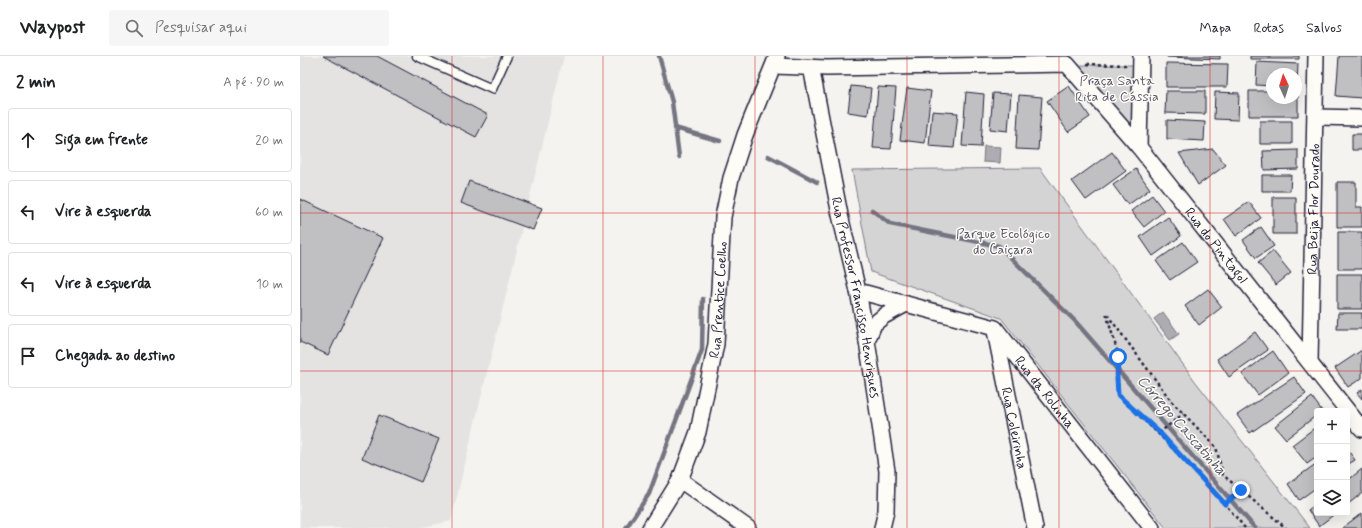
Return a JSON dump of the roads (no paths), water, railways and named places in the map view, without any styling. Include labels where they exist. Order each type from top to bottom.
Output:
[{"type":"street","name":"Rua Beija Flor Dourado","points":[[1310,362],[1316,56]]},
{"type":"street","points":[[1139,146],[1141,60]]},
{"type":"street","points":[[776,61],[827,68],[973,61]]},
{"type":"street","name":"Rua Prentice Coelho","points":[[650,528],[680,480],[698,432],[716,344],[723,217],[731,178],[746,135],[776,61]]},
{"type":"street","name":"Rua do Pintagol","points":[[973,61],[1067,64],[1139,146],[1362,429]]},
{"type":"street","name":"Rua Professor Francisco Henriques","points":[[811,67],[840,215],[868,341],[887,471],[886,511],[882,528]]},
{"type":"street","points":[[1316,117],[1362,118]]},
{"type":"street","points":[[858,292],[995,328]]},
{"type":"street","points":[[868,341],[874,324],[884,316],[906,304]]},
{"type":"street","name":"Rua Coleirinha","points":[[995,328],[1035,528]]},
{"type":"street","name":"Rua da Rolinha","points":[[995,328],[1152,528]]},
{"type":"street","points":[[680,480],[748,528]]},
{"type":"lane","points":[[417,56],[492,89],[507,56]]},
{"type":"waterway","points":[[659,56],[672,102],[679,157]]},
{"type":"waterway","name":"Córrego Cascatinha","points":[[675,128],[720,141]]},
{"type":"waterway","name":"Córrego Cascatinha","points":[[768,156],[817,182]]},
{"type":"waterway","name":"Córrego Cascatinha","points":[[872,210],[890,224],[999,246],[1075,321],[1255,528]]},
{"type":"waterway","points":[[626,528],[649,494],[702,350],[703,299]]},
{"type":"park label","name":"Praça Santa Rita de Cássia","points":[[1117,88]]},
{"type":"park label","name":"Parque Ecológico do Caiçara","points":[[1003,242]]}]
